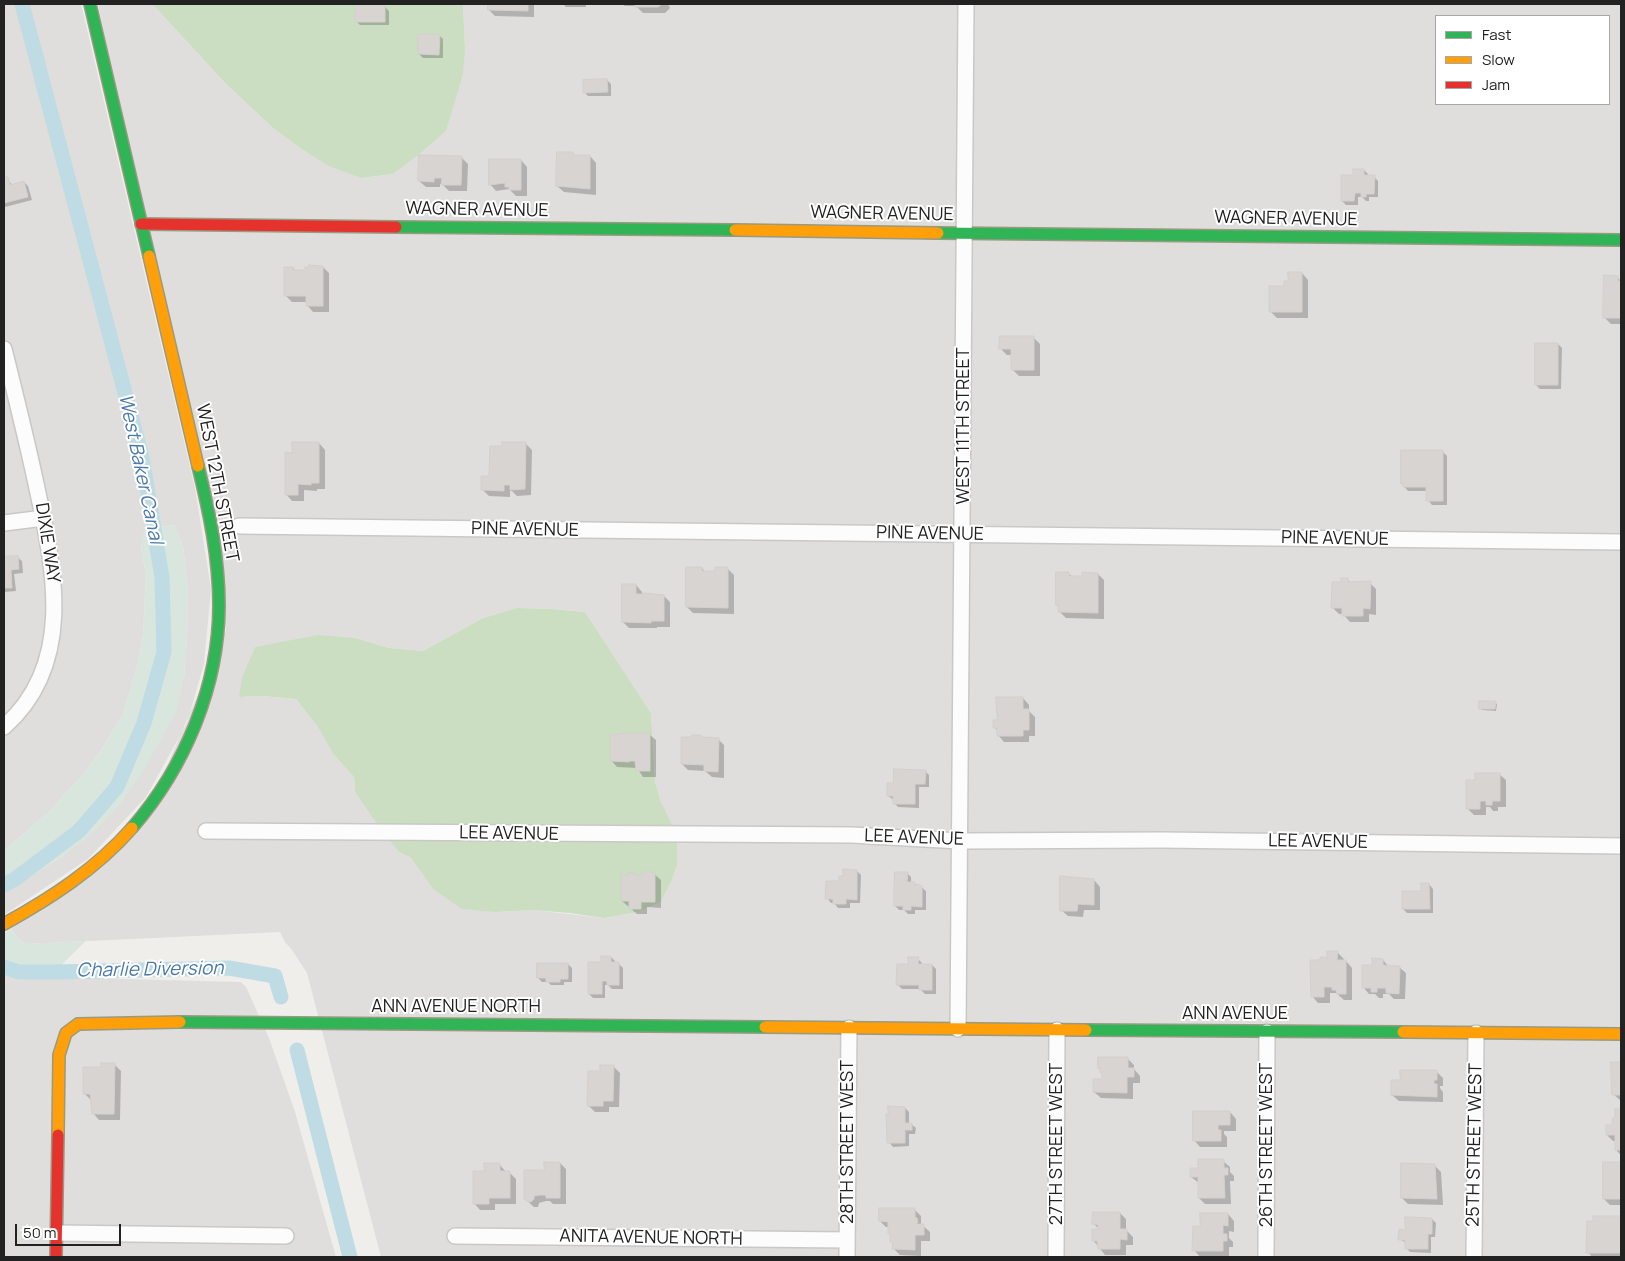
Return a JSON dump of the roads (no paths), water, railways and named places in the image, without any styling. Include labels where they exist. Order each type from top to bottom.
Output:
[{"type":"street","name":"WEST 12TH STREET","points":[[4,924],[67,886],[94,865],[120,841],[163,787],[180,757],[205,696],[213,666],[219,609],[213,537],[201,478],[90,4]]},
{"type":"street","name":"WEST 11TH STREET","points":[[958,1029],[966,4]]},
{"type":"street","name":"WAGNER AVENUE","points":[[141,224],[1621,240]]},
{"type":"street","name":"DIXIE WAY","points":[[4,349],[28,442],[44,518],[55,586],[54,631],[47,661],[35,689],[4,727]]},
{"type":"street","points":[[4,523],[44,518]]},
{"type":"street","name":"PINE AVENUE","points":[[239,526],[1621,542]]},
{"type":"street","name":"LEE AVENUE","points":[[206,831],[852,835],[960,841],[1162,840],[1621,846]]},
{"type":"street","name":"ANN AVENUE NORTH","points":[[57,1233],[59,1055],[66,1033],[78,1024],[182,1022],[849,1028]]},
{"type":"street","name":"ANN AVENUE","points":[[849,1028],[1621,1034]]},
{"type":"street","name":"28TH STREET WEST","points":[[847,1257],[849,1028]]},
{"type":"street","name":"27TH STREET WEST","points":[[1056,1257],[1057,1030]]},
{"type":"street","name":"26TH STREET WEST","points":[[1266,1257],[1267,1032]]},
{"type":"street","name":"25TH STREET WEST","points":[[1474,1257],[1476,1033]]},
{"type":"street","points":[[56,1257],[57,1233],[286,1236]]},
{"type":"street","name":"ANITA AVENUE NORTH","points":[[455,1236],[847,1240]]},
{"type":"waterway","name":"West Baker Canal","points":[[4,885],[15,879],[79,831],[117,787],[144,723],[164,652],[162,577],[142,457],[22,4]]},
{"type":"waterway","name":"Charlie Diversion","points":[[4,967],[19,972],[229,968],[275,976],[281,997]]},
{"type":"waterway","name":"Charlie Diversion","points":[[297,1050],[350,1257]]}]
